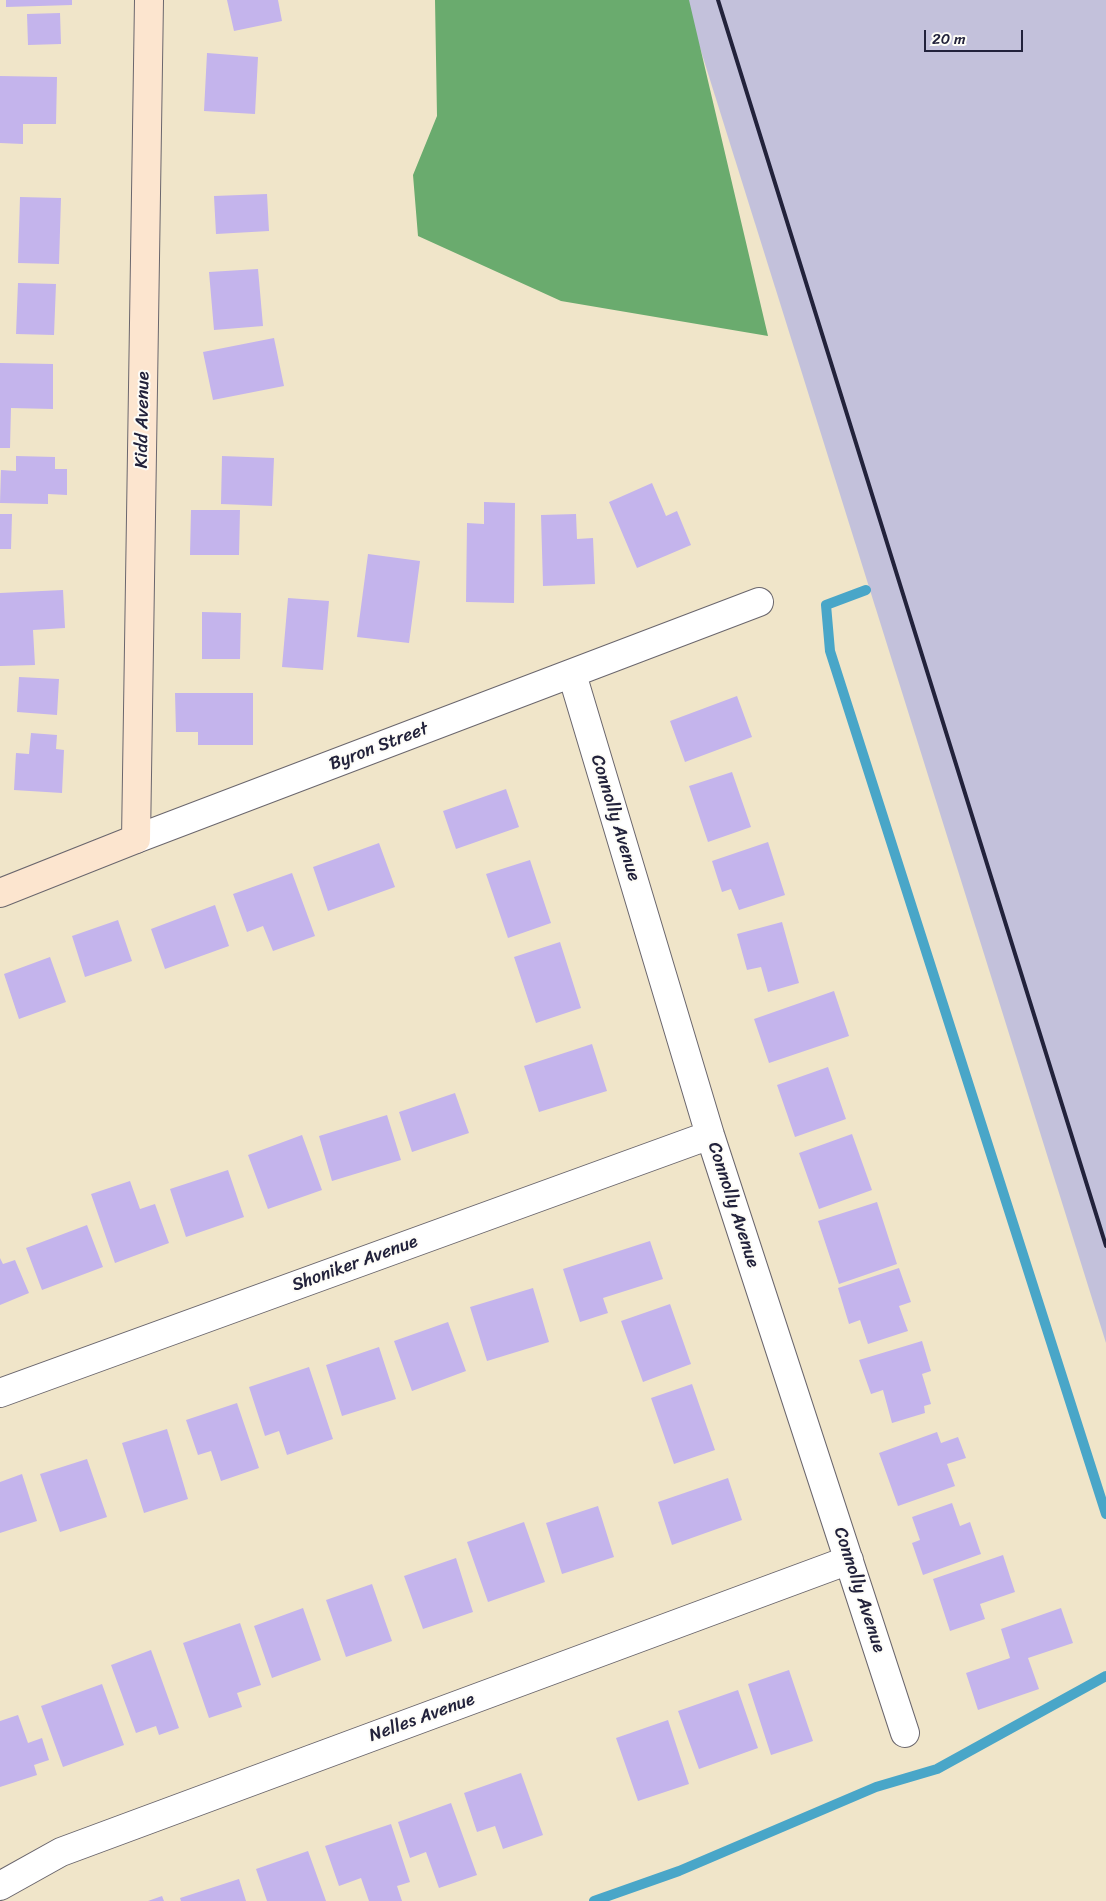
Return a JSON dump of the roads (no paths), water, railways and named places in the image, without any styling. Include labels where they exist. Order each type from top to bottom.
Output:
[{"type":"street","name":"Kidd Avenue","points":[[136,839],[149,0]]},
{"type":"street","name":"Byron Street","points":[[0,893],[136,839],[759,602]]},
{"type":"street","name":"Connolly Avenue","points":[[572,674],[710,1135],[905,1733]]},
{"type":"street","name":"Shoniker Avenue","points":[[0,1393],[710,1135]]},
{"type":"street","name":"Nelles Avenue","points":[[0,1886],[61,1852],[849,1560]]},
{"type":"waterway","points":[[866,590],[826,605],[830,651],[1106,1514]]},
{"type":"waterway","points":[[594,1901],[679,1871],[876,1787],[937,1769],[1106,1676]]},
{"type":"railway","points":[[718,0],[1106,1246]]}]
